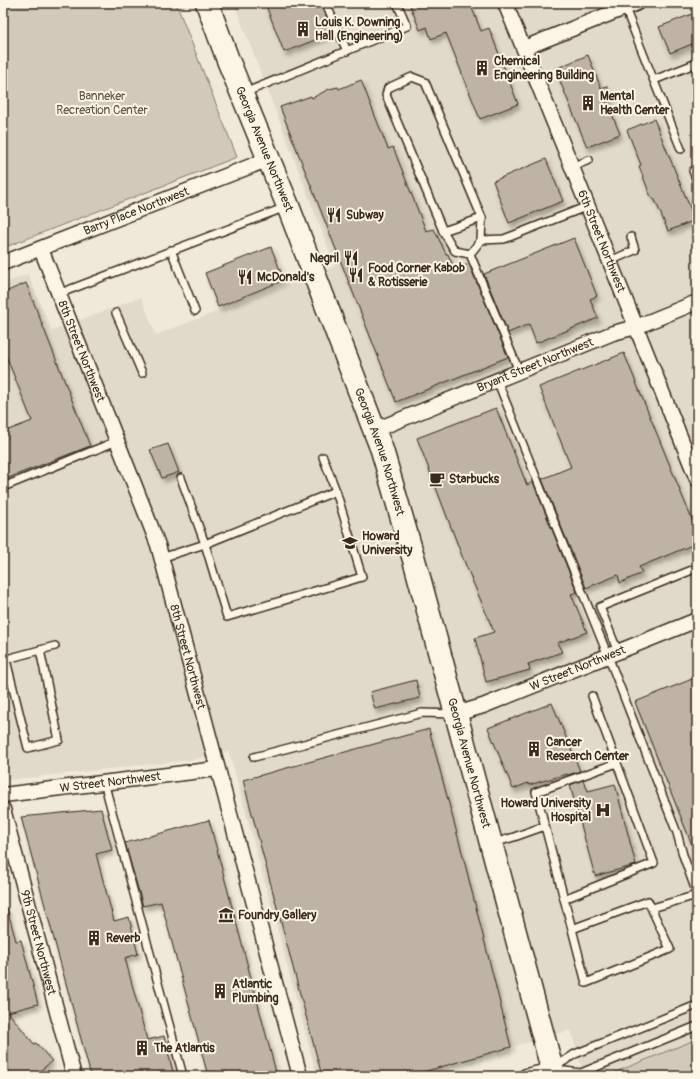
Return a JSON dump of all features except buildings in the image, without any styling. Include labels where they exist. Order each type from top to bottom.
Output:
[{"type":"highway","name":"Georgia Avenue Northwest","points":[[207,3],[375,430],[408,536],[553,1073]]},
{"type":"street","name":"6th Street Northwest","points":[[505,3],[697,479]]},
{"type":"street","points":[[524,48],[623,6]]},
{"type":"street","name":"Barry Place Northwest","points":[[3,263],[269,159]]},
{"type":"street","name":"8th Street Northwest","points":[[41,249],[146,514],[161,558],[300,1076]]},
{"type":"street","name":"Bryant Street Northwest","points":[[375,430],[613,333],[636,327],[697,302]]},
{"type":"street","name":"W Street Northwest","points":[[456,714],[483,706],[697,620]]},
{"type":"street","name":"W Street Northwest","points":[[3,795],[218,769]]},
{"type":"street","name":"9th Street Northwest","points":[[3,809],[70,1075]]},
{"type":"street","points":[[526,1076],[553,1073]]},
{"type":"lane","points":[[337,3],[327,6],[347,51]]},
{"type":"lane","points":[[242,93],[407,26],[398,3]]},
{"type":"lane","points":[[623,6],[681,149]]},
{"type":"lane","points":[[654,80],[697,63]]},
{"type":"lane","points":[[412,77],[425,82],[482,218],[481,240],[470,254],[455,251],[443,231],[386,95],[388,88],[412,77]]},
{"type":"lane","points":[[572,167],[589,160]]},
{"type":"lane","points":[[693,171],[697,181]]},
{"type":"lane","points":[[58,294],[288,206]]},
{"type":"lane","points":[[481,240],[504,239],[588,206]]},
{"type":"lane","points":[[443,231],[482,218]]},
{"type":"lane","points":[[610,261],[635,250],[631,237]]},
{"type":"lane","points":[[171,250],[195,311]]},
{"type":"lane","points":[[470,254],[519,371]]},
{"type":"lane","points":[[116,313],[142,373]]},
{"type":"lane","points":[[497,380],[613,654],[677,833],[697,894],[652,908]]},
{"type":"lane","points":[[3,486],[117,441]]},
{"type":"lane","points":[[181,478],[205,544],[227,617],[362,577],[336,491],[323,457]]},
{"type":"lane","points":[[161,558],[205,544],[336,491]]},
{"type":"lane","points":[[613,654],[600,607],[697,568]]},
{"type":"lane","points":[[40,650],[59,740],[28,748],[4,660],[40,650],[55,646]]},
{"type":"lane","points":[[564,899],[654,863],[592,696]]},
{"type":"lane","points":[[254,757],[422,713],[456,714]]},
{"type":"lane","points":[[572,929],[648,901],[670,949],[586,983],[536,792],[617,763]]},
{"type":"lane","points":[[104,782],[183,1076]]},
{"type":"lane","points":[[490,844],[545,826]]},
{"type":"lane","points":[[553,1073],[575,1054],[697,1005]]},
{"type":"lane","points":[[553,1073],[580,1073],[697,1026]]},
{"type":"shaded area","name":"Howard University","points":[[234,3],[697,3],[697,1076],[584,1076],[571,1030],[409,1076],[317,1076],[229,751],[190,760],[8,780],[3,764],[3,284],[28,274],[52,331],[141,297],[156,335],[335,266]]},
{"type":"green space","name":"Banneker Recreation Center","points":[[3,3],[176,3],[237,157],[3,248]]},
{"type":"green space","points":[[697,1039],[697,1076],[606,1076]]},
{"type":"place","name":"Louis K. Downing Hall (Engineering)","points":[[303,29]]},
{"type":"place","name":"Chemical Engineering Building","points":[[482,68]]},
{"type":"place","name":"Mental Health Center","points":[[588,103]]},
{"type":"place","name":"Subway","points":[[334,215]]},
{"type":"place","name":"Negril","points":[[351,258]]},
{"type":"place","name":"Food Corner Kabob & Rotisserie","points":[[356,275]]},
{"type":"place","name":"McDonald's","points":[[245,277]]},
{"type":"place","name":"Starbucks","points":[[437,479]]},
{"type":"place","name":"Howard University","points":[[350,543]]},
{"type":"place","name":"Cancer Research Center","points":[[534,749]]},
{"type":"place","name":"Howard University Hospital","points":[[603,810]]},
{"type":"place","name":"Foundry Gallery","points":[[226,915]]},
{"type":"place","name":"Reverb","points":[[94,938]]},
{"type":"place","name":"Atlantic Plumbing","points":[[220,991]]},
{"type":"place","name":"The Atlantis","points":[[142,1048]]}]
